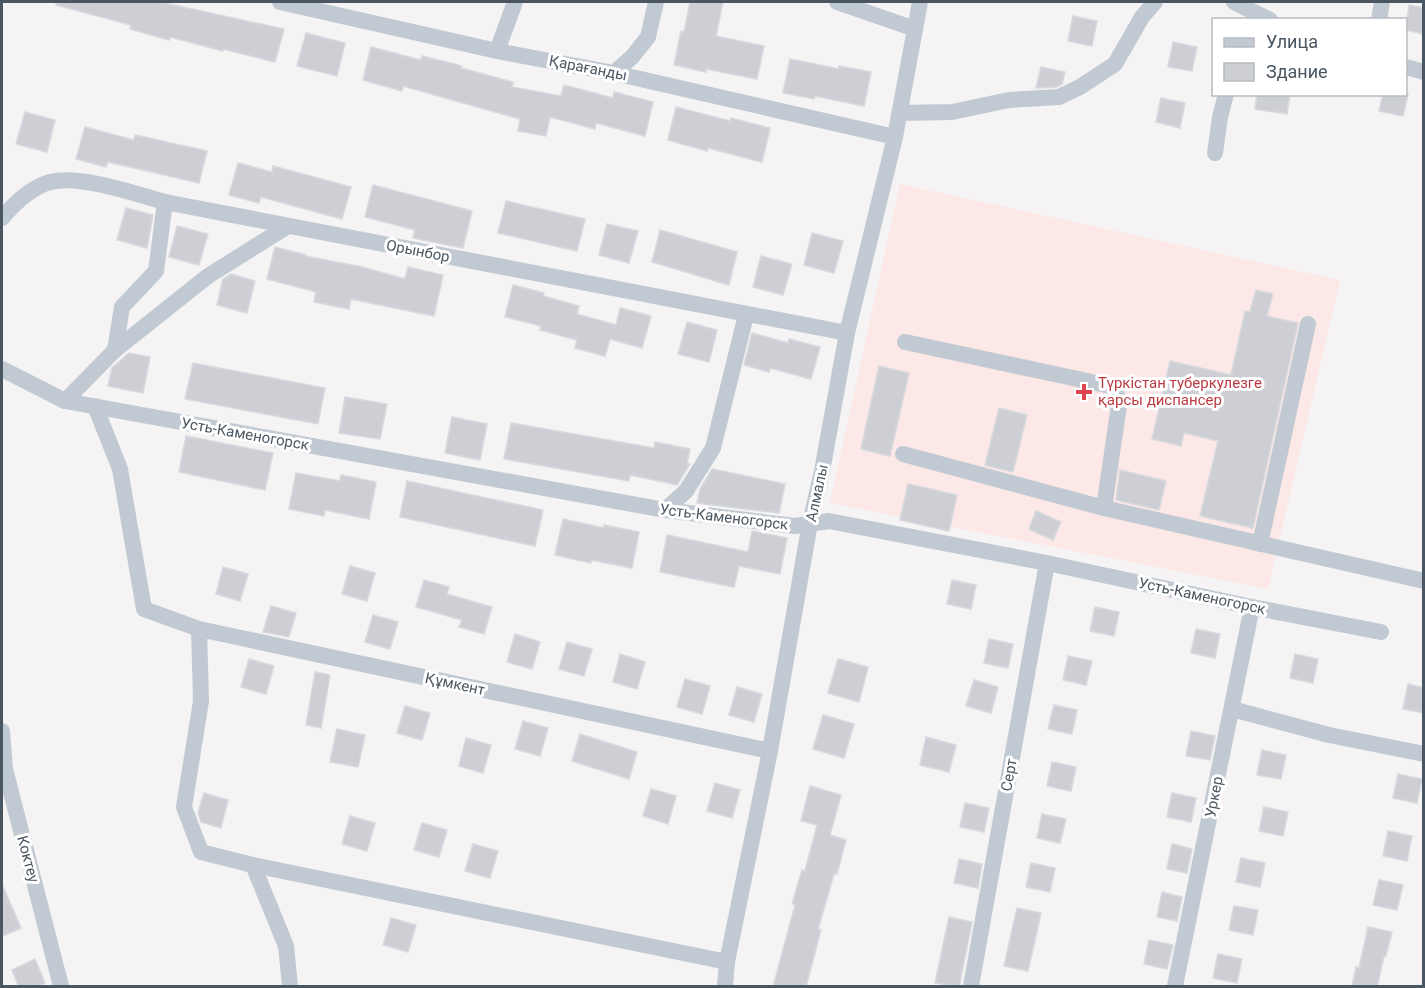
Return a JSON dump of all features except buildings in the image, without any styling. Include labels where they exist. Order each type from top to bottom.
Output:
[{"type":"street","name":"Қарағанды","points":[[280,2],[497,51],[614,73],[895,137]]},
{"type":"street","points":[[497,51],[515,2]]},
{"type":"street","points":[[614,73],[632,57],[648,37],[656,2]]},
{"type":"street","points":[[837,2],[915,29]]},
{"type":"street","name":"Алмалы","points":[[725,987],[727,962],[770,751],[810,523],[822,471],[847,333],[895,137],[920,2]]},
{"type":"street","points":[[900,112],[952,112],[1010,99],[1059,97],[1080,87],[1115,64],[1142,17],[1155,2]]},
{"type":"street","points":[[1234,2],[1266,18]]},
{"type":"street","points":[[1379,18],[1382,2]]},
{"type":"street","points":[[1407,67],[1424,72]]},
{"type":"street","points":[[1215,153],[1226,96]]},
{"type":"street","name":"Орынбор","points":[[2,218],[19,201],[48,182],[74,179],[165,202],[847,333]]},
{"type":"street","points":[[115,350],[122,307],[156,271],[165,202]]},
{"type":"street","points":[[65,401],[115,350],[208,276],[288,226]]},
{"type":"street","points":[[665,510],[686,491],[713,448],[746,315]]},
{"type":"street","points":[[1260,544],[1308,324]]},
{"type":"street","points":[[905,342],[1115,387],[1119,405],[1104,508]]},
{"type":"street","name":"Усть-Каменогорск","points":[[2,369],[65,401],[665,510],[795,526],[829,521],[1047,562],[1252,607],[1381,632]]},
{"type":"street","name":"Құмкент","points":[[94,406],[120,469],[144,609],[199,629],[770,751]]},
{"type":"street","points":[[903,454],[1104,508],[1424,581]]},
{"type":"street","name":"Серт","points":[[971,987],[1047,562]]},
{"type":"street","name":"Уркер","points":[[1175,987],[1252,607]]},
{"type":"street","points":[[199,629],[201,701],[184,807],[201,852],[253,865],[727,962]]},
{"type":"street","points":[[1232,709],[1329,735],[1424,754]]},
{"type":"street","name":"Коктеу","points":[[2,731],[5,769],[61,987]]},
{"type":"street","points":[[253,865],[286,946],[290,987]]},
{"type":"shaded area","name":"Түркістан туберкулезге қарсы диспансер","points":[[900,184],[1340,280],[1268,589],[830,503]]},
{"type":"place","name":"Түркістан туберкулезге қарсы диспансер","points":[[1084,392]]}]
